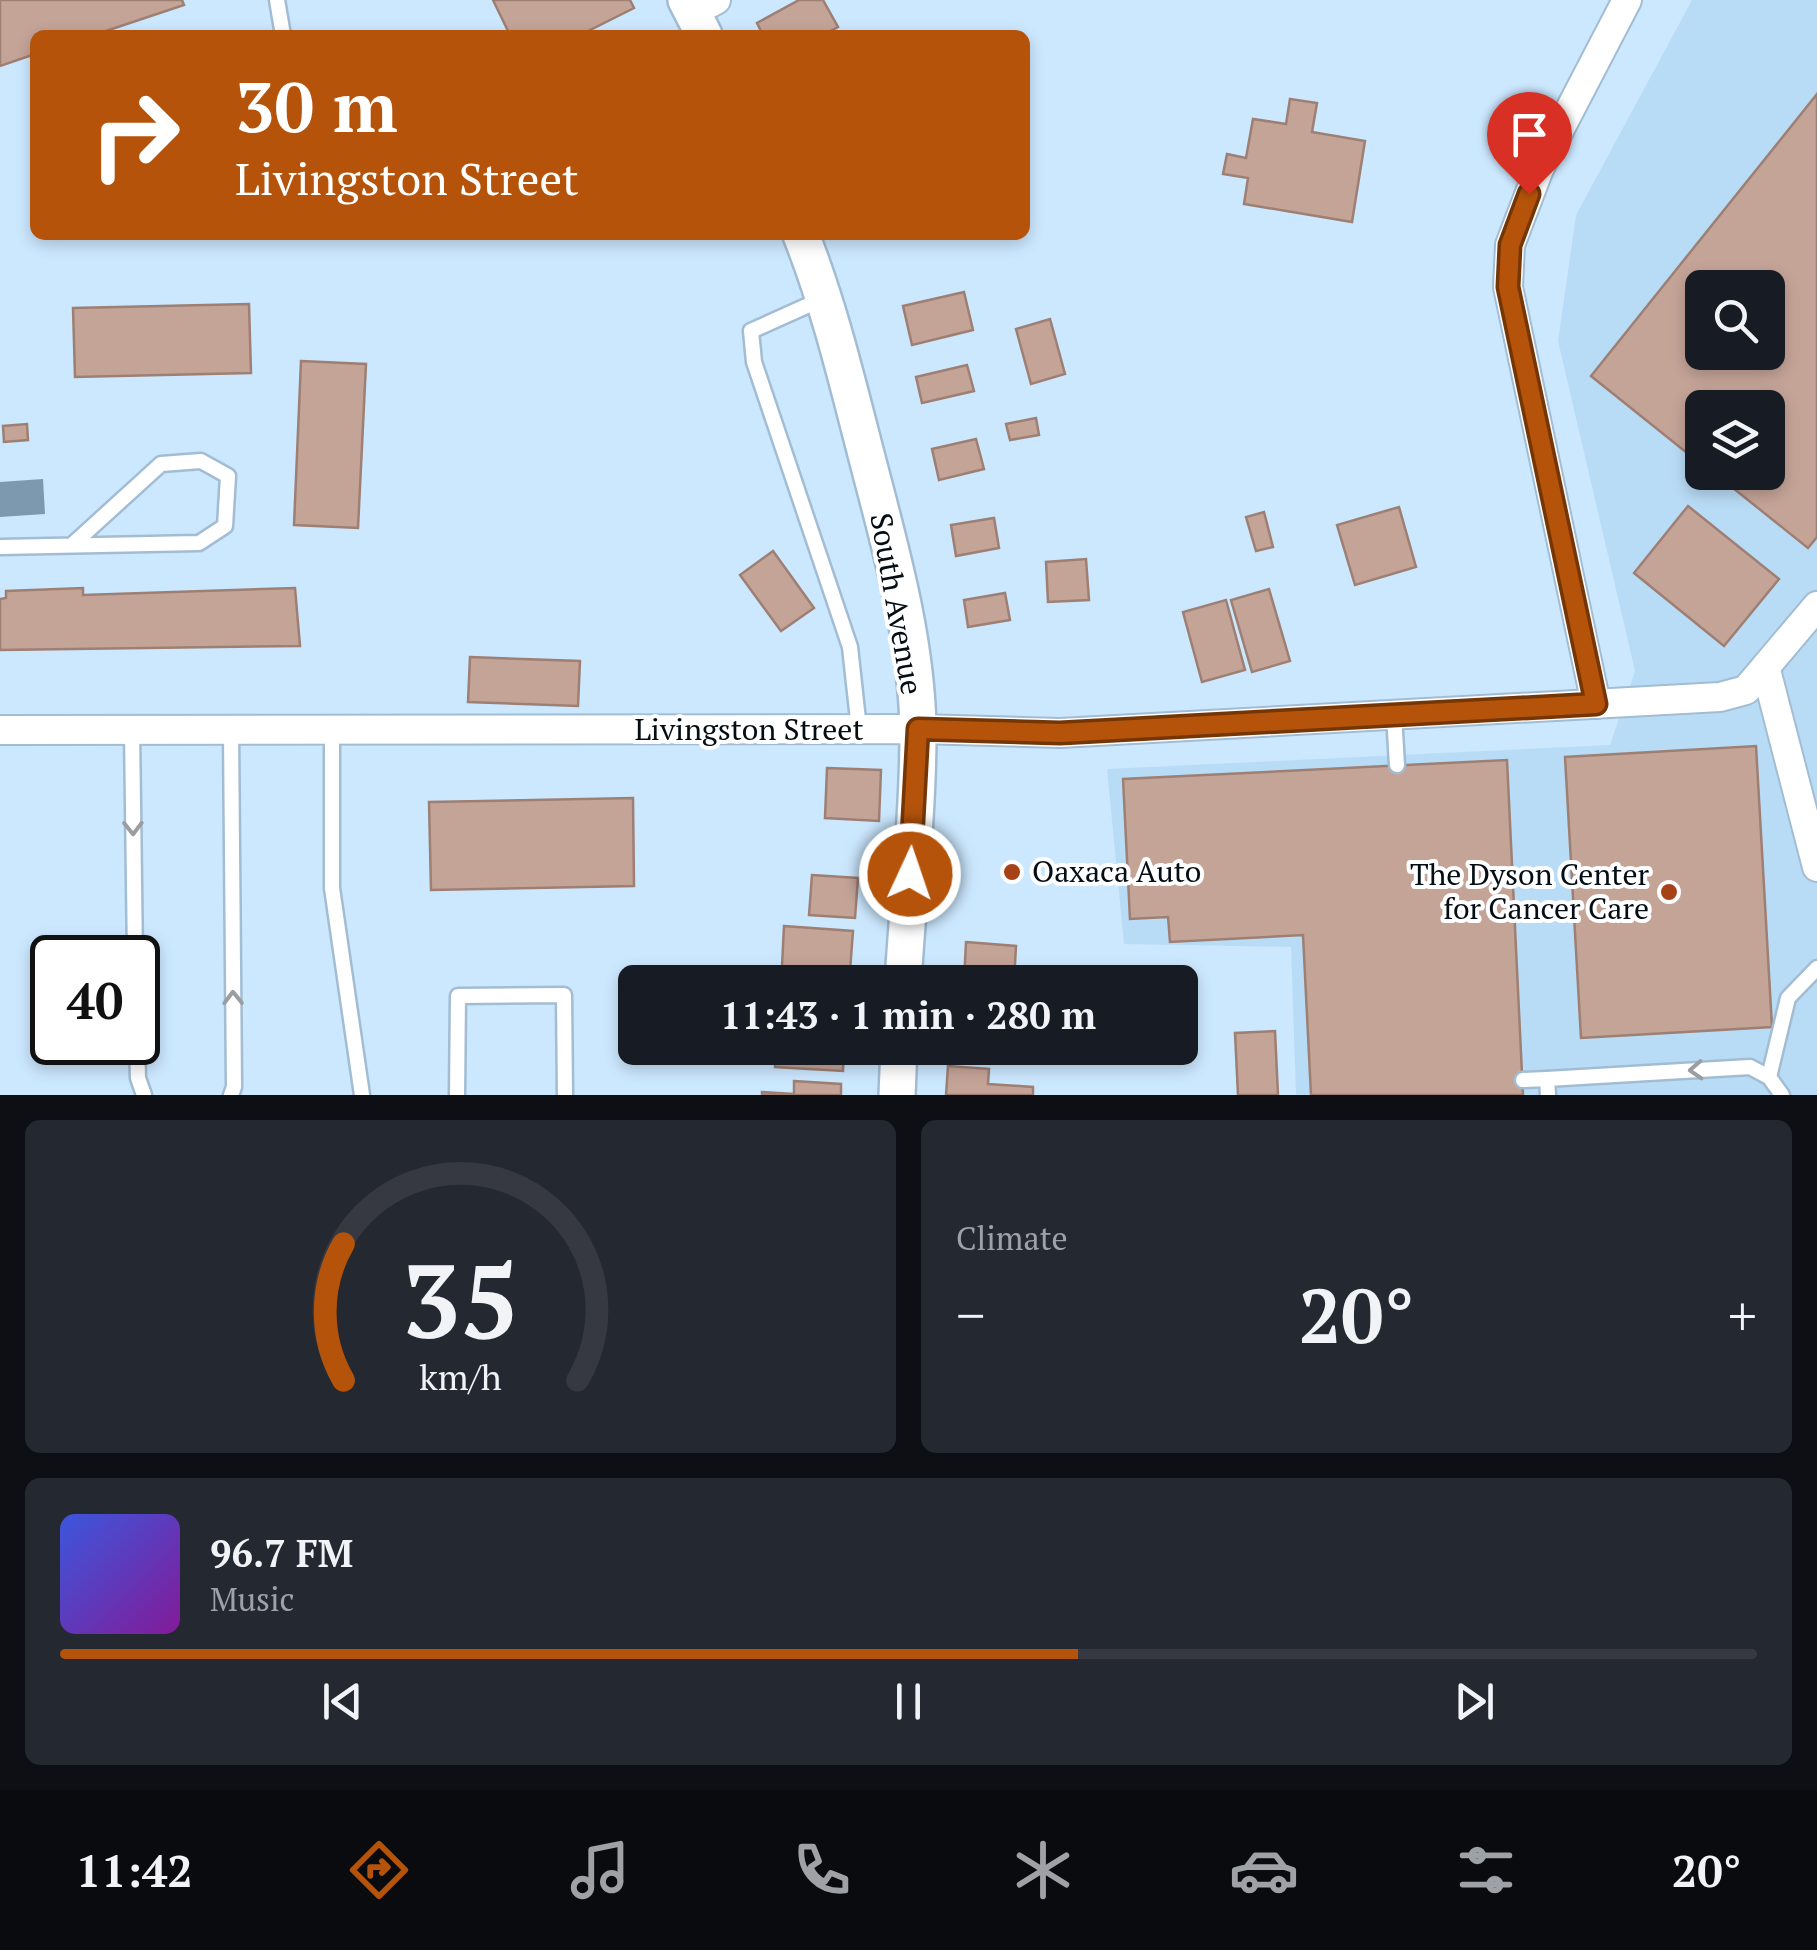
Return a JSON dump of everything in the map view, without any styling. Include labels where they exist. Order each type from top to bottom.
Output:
[{"type":"street","points":[[1596,704],[1508,287],[1510,245],[1538,169],[1624,2]]},
{"type":"street","name":"South Avenue","points":[[803,240],[823,298],[891,552],[909,650],[918,729],[904,965]]},
{"type":"street","name":"Livingston Street","points":[[0,730],[918,729],[1060,733],[1720,697],[1746,690],[1817,606]]},
{"type":"street","points":[[1766,670],[1817,866]]},
{"type":"street","points":[[897,1095],[899,1065]]},
{"type":"lane","points":[[278,0],[282,30]]},
{"type":"lane","points":[[823,298],[750,331],[754,362],[850,647],[860,730]]},
{"type":"lane","points":[[0,548],[200,542],[225,526],[228,476],[201,461],[161,464],[72,545]]},
{"type":"lane","points":[[1394,716],[1397,765]]},
{"type":"lane","points":[[132,730],[135,935]]},
{"type":"lane","points":[[231,730],[231,1095]]},
{"type":"lane","points":[[332,730],[332,888],[362,1095]]},
{"type":"lane","points":[[1769,1076],[1788,998],[1817,968]]},
{"type":"lane","points":[[457,1095],[458,996],[564,995],[565,1095]]},
{"type":"lane","points":[[138,1065],[144,1095]]},
{"type":"lane","points":[[1523,1080],[1547,1087],[1750,1068],[1769,1076],[1782,1095]]},
{"type":"shaded area","points":[[1692,0],[1817,0],[1817,1095],[1296,1095],[1291,947],[1124,944],[1107,769],[1610,745],[1635,671],[1558,341],[1576,215]]},
{"type":"shaded area","points":[[43,479],[45,514],[0,517],[0,482]]},
{"type":"building","points":[[0,0],[182,0],[184,5],[109,30],[30,30],[30,56],[0,66]]},
{"type":"building","points":[[493,0],[630,0],[634,8],[590,30],[508,30]]},
{"type":"building","points":[[799,0],[823,0],[838,27],[760,30],[757,23]]},
{"type":"building","points":[[1817,94],[1817,537],[1808,548],[1736,490],[1785,490],[1785,390],[1685,390],[1685,451],[1591,376]]},
{"type":"building","points":[[1290,99],[1317,103],[1312,132],[1365,141],[1352,222],[1244,204],[1248,178],[1223,174],[1227,154],[1246,158],[1253,119],[1286,124]]},
{"type":"building","points":[[964,292],[973,330],[912,345],[903,306]]},
{"type":"building","points":[[249,304],[251,373],[75,377],[73,308]]},
{"type":"building","points":[[1050,319],[1065,374],[1031,384],[1016,329]]},
{"type":"building","points":[[301,361],[366,364],[358,528],[294,525]]},
{"type":"building","points":[[967,365],[974,391],[922,403],[916,377]]},
{"type":"building","points":[[1036,418],[1039,435],[1010,440],[1006,424]]},
{"type":"building","points":[[27,424],[28,440],[4,442],[3,426]]},
{"type":"building","points":[[976,439],[984,469],[939,480],[932,449]]},
{"type":"building","points":[[1688,506],[1779,579],[1724,646],[1634,573]]},
{"type":"building","points":[[1399,507],[1416,567],[1355,585],[1337,525]]},
{"type":"building","points":[[1264,512],[1273,547],[1256,551],[1246,517]]},
{"type":"building","points":[[994,518],[999,548],[956,556],[951,525]]},
{"type":"building","points":[[773,551],[814,608],[781,631],[740,575]]},
{"type":"building","points":[[1086,559],[1089,600],[1048,602],[1046,562]]},
{"type":"building","points":[[83,588],[83,595],[295,588],[300,646],[0,650],[0,599],[6,598],[6,591]]},
{"type":"building","points":[[1269,589],[1290,661],[1252,672],[1231,600]]},
{"type":"building","points":[[1005,593],[1010,620],[968,627],[964,600]]},
{"type":"building","points":[[1226,600],[1245,670],[1202,682],[1183,612]]},
{"type":"building","points":[[470,657],[580,661],[578,706],[468,702]]},
{"type":"building","name":"The Dyson Center for Cancer Care","points":[[1756,746],[1772,1027],[1581,1038],[1565,757]]},
{"type":"building","points":[[1507,760],[1523,1095],[1311,1095],[1303,935],[1170,942],[1168,917],[1130,919],[1123,779]]},
{"type":"building","points":[[827,768],[881,770],[879,821],[825,818]]},
{"type":"building","points":[[633,798],[634,886],[431,890],[429,802]]},
{"type":"building","points":[[812,875],[858,878],[855,918],[809,915]]},
{"type":"building","points":[[784,926],[853,931],[850,965],[782,965]]},
{"type":"building","points":[[966,942],[1016,946],[1015,965],[965,965]]},
{"type":"building","points":[[1275,1031],[1278,1095],[1238,1095],[1235,1033]]},
{"type":"building","points":[[775,1065],[843,1065],[843,1071]]},
{"type":"building","points":[[948,1066],[989,1069],[988,1084],[1033,1087],[1033,1095],[946,1095]]},
{"type":"building","points":[[794,1081],[841,1084],[841,1095],[762,1095],[794,1094]]},
{"type":"place","name":"Oaxaca Auto","points":[[1012,872]]},
{"type":"place","name":"The Dyson Center for Cancer Care","points":[[1669,892]]},
{"type":"route","points":[[910,874],[918,729],[1060,733],[1596,704],[1508,287],[1510,245],[1529,194]]}]
